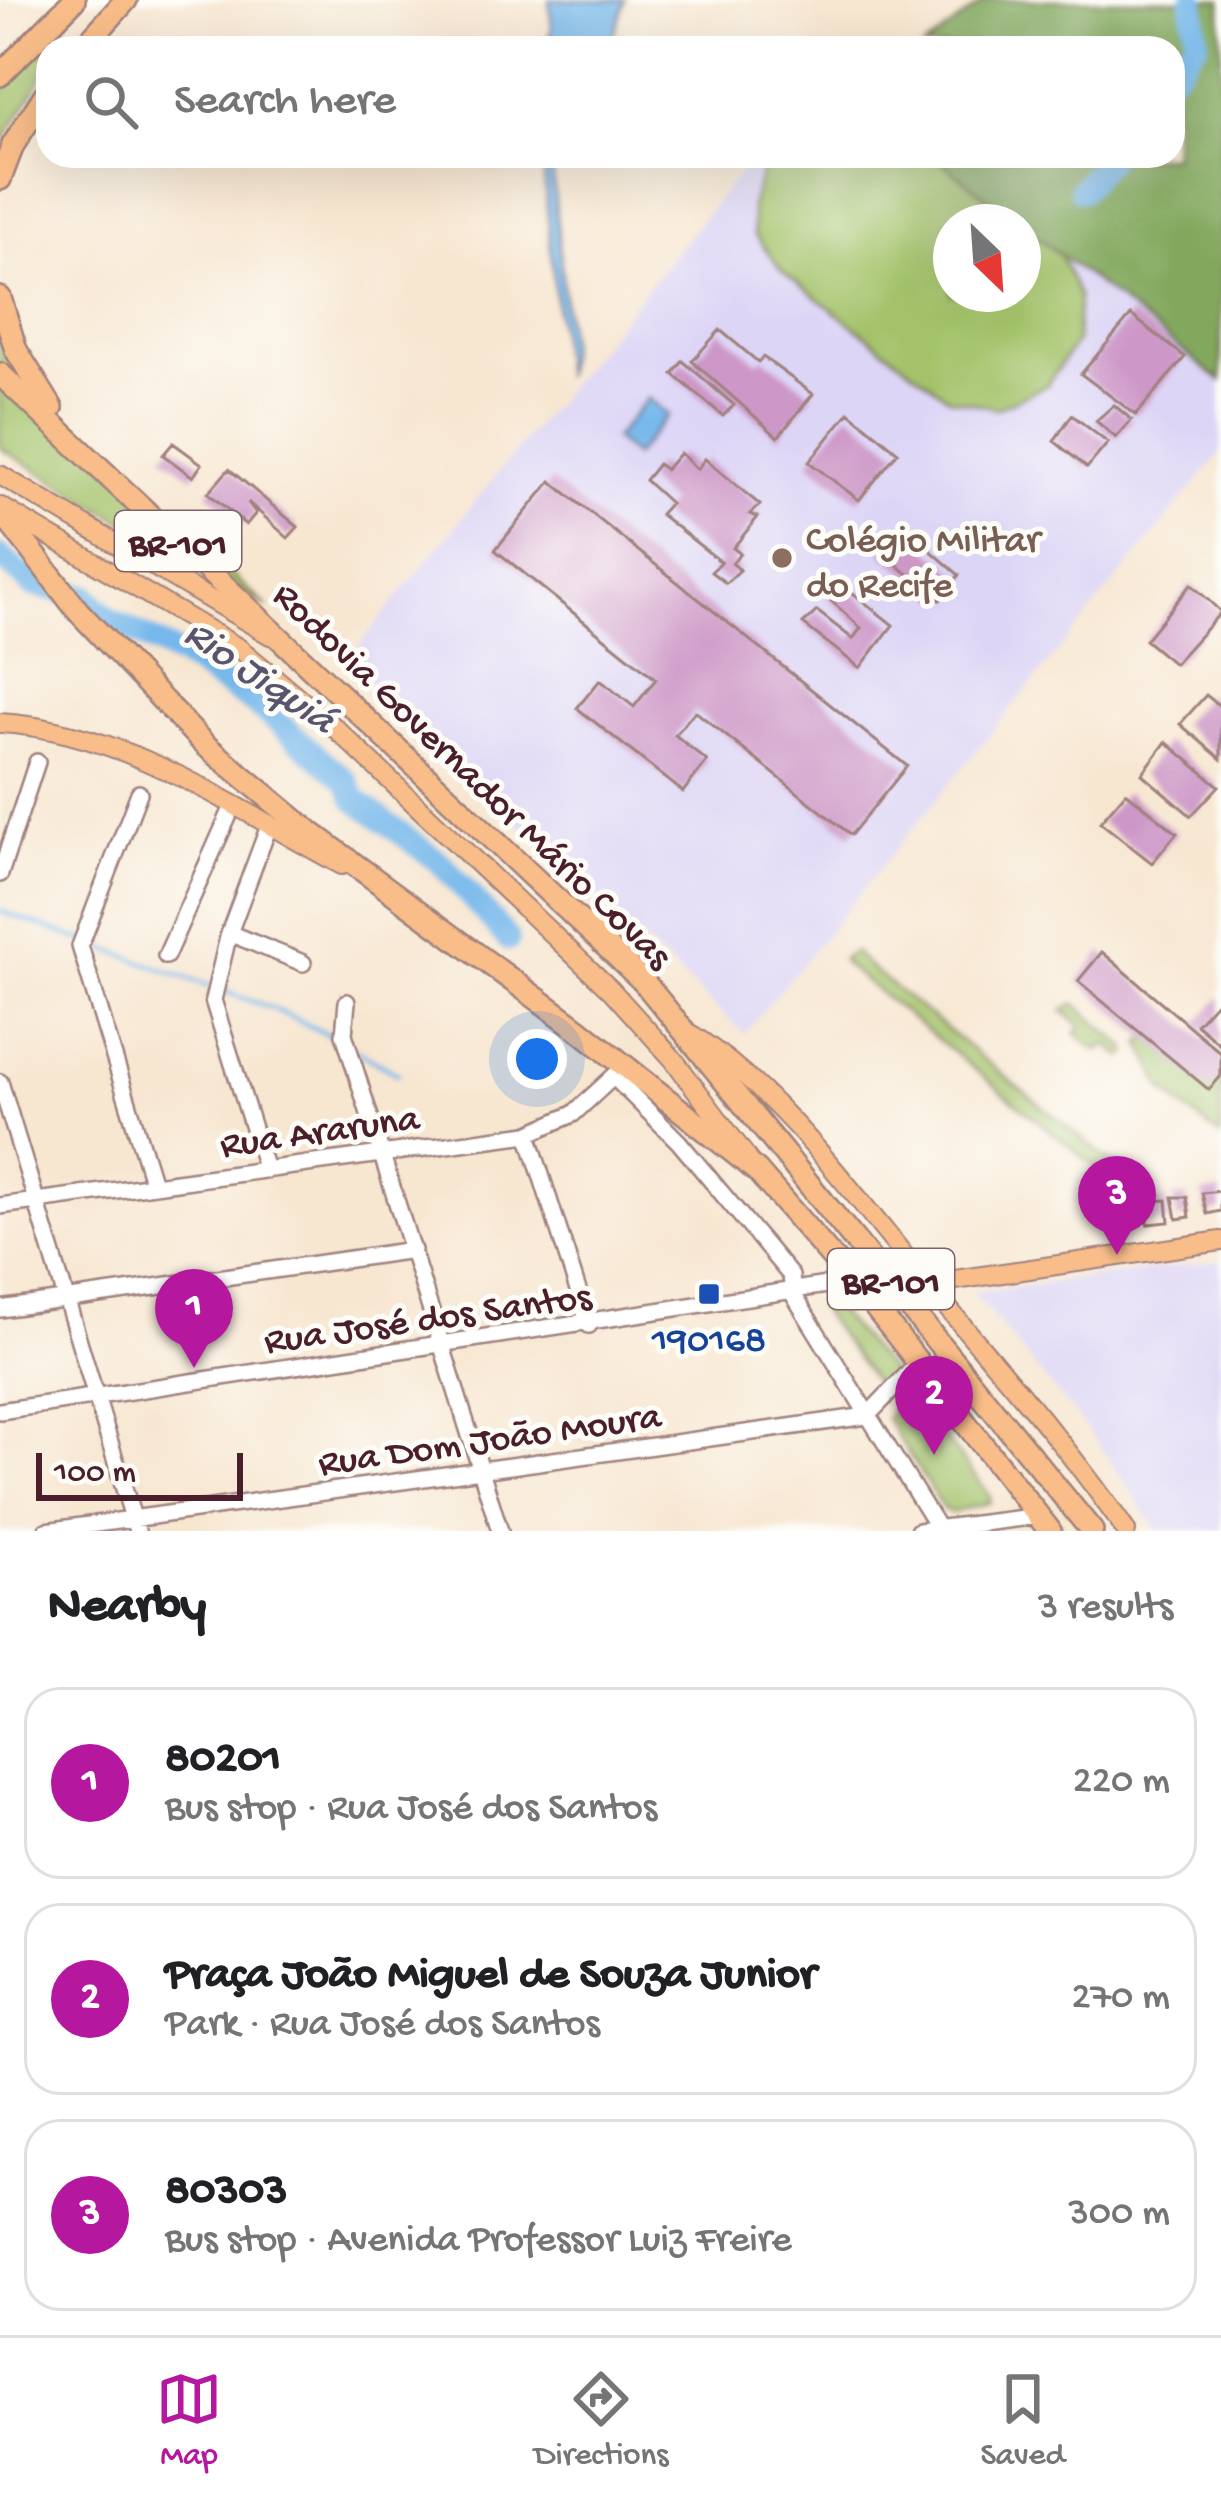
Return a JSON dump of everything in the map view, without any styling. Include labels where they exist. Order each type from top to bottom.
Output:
[{"type":"highway","points":[[38,36],[74,0]]},
{"type":"highway","points":[[94,36],[126,0]]},
{"type":"highway","points":[[0,75],[36,39]]},
{"type":"highway","points":[[0,179],[13,145],[36,109]]},
{"type":"highway","points":[[0,298],[16,350],[76,442]]},
{"type":"highway","name":"Rodovia Governador Mário Covas","points":[[0,374],[643,981],[686,1031]]},
{"type":"highway","name":"BR-101","points":[[0,508],[78,611],[204,744],[620,1071],[757,1172],[853,1281],[1044,1524]]},
{"type":"highway","name":"BR-101","points":[[686,1031],[1092,1531]]},
{"type":"main road","points":[[0,475],[280,640]]},
{"type":"main road","points":[[0,508],[240,649],[335,728],[611,990],[674,1060],[757,1172]]},
{"type":"main road","points":[[0,723],[37,726],[97,742],[232,806],[380,885]]},
{"type":"main road","points":[[686,1031],[729,1059],[764,1096],[1069,1453],[1126,1531]]},
{"type":"main road","points":[[928,1284],[1221,1241]]},
{"type":"street","points":[[0,874],[8,825],[38,762]]},
{"type":"street","points":[[140,793],[81,939],[153,1184]]},
{"type":"street","points":[[166,956],[232,806]]},
{"type":"street","points":[[266,1170],[213,1000],[229,933],[269,826]]},
{"type":"street","points":[[229,933],[303,963]]},
{"type":"street","points":[[347,1003],[344,1034],[500,1531]]},
{"type":"street","points":[[620,1071],[791,1276],[793,1294],[938,1528]]},
{"type":"street","name":"Rua Araruna","points":[[0,1206],[528,1134],[573,1114],[620,1071]]},
{"type":"street","points":[[0,1082],[135,1524]]},
{"type":"street","points":[[528,1134],[589,1324]]},
{"type":"street","points":[[0,1310],[413,1250]]},
{"type":"street","name":"Rua José dos Santos","points":[[0,1411],[793,1294],[853,1281]]},
{"type":"street","points":[[867,1416],[919,1362]]},
{"type":"street","name":"Rua Dom João Moura","points":[[46,1531],[135,1524],[867,1416]]},
{"type":"street","points":[[918,1531],[1044,1524]]},
{"type":"shaded area","name":"Colégio Militar do Recife","points":[[743,168],[949,168],[995,204],[933,204],[933,312],[1041,312],[1041,240],[1221,381],[1221,453],[744,1034],[345,663]]},
{"type":"shaded area","points":[[1221,1261],[1221,1531],[1158,1531],[1098,1443],[973,1293]]},
{"type":"green space","points":[[986,0],[1221,0],[1221,381],[1041,240],[1041,204],[995,204],[949,168],[1185,168],[1185,36],[940,36]]},
{"type":"green space","points":[[74,30],[84,36],[52,36]]},
{"type":"green space","points":[[36,53],[36,89],[0,148],[0,92]]},
{"type":"green space","points":[[763,168],[949,168],[995,204],[933,204],[933,312],[1041,312],[1041,240],[1060,255],[1078,296],[1076,341],[1047,385],[997,408],[949,398],[783,272],[754,234],[751,206]]},
{"type":"green space","points":[[0,332],[25,383],[268,608],[0,448]]},
{"type":"green space","points":[[854,952],[1131,1178],[1121,1188],[844,964],[842,959]]},
{"type":"green space","points":[[1074,1003],[1126,1047],[1128,1054],[1123,1057],[1107,1044],[1098,1051],[1076,1034],[1082,1026],[1063,1011]]},
{"type":"green space","points":[[1146,1037],[1221,1076],[1220,1137],[1164,1091],[1141,1044]]},
{"type":"green space","points":[[829,1302],[893,1374],[882,1392],[817,1306]]},
{"type":"green space","points":[[906,1390],[990,1495],[990,1502],[952,1513],[943,1509],[886,1418]]},
{"type":"water","points":[[549,0],[625,0],[614,36],[549,36]]},
{"type":"water","points":[[543,168],[552,168],[568,342],[563,377]]},
{"type":"water","points":[[648,398],[668,415],[634,456],[614,439]]},
{"type":"building","points":[[1131,315],[1185,357],[1136,415],[1081,374]]},
{"type":"building","points":[[720,330],[758,362],[763,357],[813,394],[778,437],[692,361]]},
{"type":"building","points":[[683,361],[734,405],[723,416],[673,374]]},
{"type":"building","points":[[1114,405],[1132,420],[1116,438],[1096,421]]},
{"type":"building","points":[[849,412],[898,452],[859,500],[809,462]]},
{"type":"building","points":[[1072,415],[1108,443],[1087,468],[1054,441]]},
{"type":"building","points":[[173,443],[202,464],[193,477],[163,455]]},
{"type":"building","points":[[680,453],[697,469],[705,459],[760,505],[750,514],[758,517],[733,548],[740,553],[732,563],[740,570],[726,583],[711,572],[721,562],[660,514],[670,503],[645,480],[658,464],[665,470]]},
{"type":"building","points":[[229,469],[298,527],[288,538],[248,502],[256,513],[246,525],[208,493]]},
{"type":"building","name":"Colégio Militar do Recife","points":[[551,481],[907,766],[851,835],[695,711],[675,735],[707,761],[683,792],[577,708],[600,680],[634,707],[656,679],[495,550]]},
{"type":"building","points":[[905,528],[959,575],[940,600],[881,552]]},
{"type":"building","points":[[838,581],[893,625],[860,668],[803,624],[817,611],[853,639],[861,628],[828,598]]},
{"type":"building","points":[[1191,584],[1221,612],[1174,664],[1145,640]]},
{"type":"building","points":[[1206,695],[1221,707],[1221,759],[1180,724]]},
{"type":"building","points":[[1166,742],[1219,786],[1191,816],[1142,774]]},
{"type":"building","points":[[1126,792],[1177,833],[1152,863],[1100,822]]},
{"type":"building","points":[[1102,952],[1221,1053],[1221,1076],[1209,1090],[1078,981]]},
{"type":"building","points":[[1221,997],[1221,1045],[1196,1024]]},
{"type":"building","points":[[1221,1191],[1221,1211],[1207,1214],[1202,1193]]},
{"type":"building","points":[[1173,1197],[1187,1197],[1190,1217],[1177,1219]]},
{"type":"building","points":[[1167,1200],[1169,1222],[1148,1224],[1147,1201]]},
{"type":"waterway","name":"Rio Jiquiá","points":[[1185,56],[1197,41],[1193,0]]},
{"type":"waterway","name":"Rio Jiquiá","points":[[1081,190],[1099,168]]},
{"type":"waterway","name":"Rio Jiquiá","points":[[0,556],[34,586],[86,596],[109,619],[183,657],[263,710],[347,781],[355,799],[442,864],[508,939]]},
{"type":"waterway","points":[[0,911],[274,1009],[341,1041]]},
{"type":"waterway","points":[[356,1050],[398,1074]]},
{"type":"place","name":"Colégio Militar do Recife","points":[[782,558]]},
{"type":"place","name":"80303","points":[[1117,1255]]},
{"type":"place","name":"190168","points":[[709,1294]]},
{"type":"place","name":"80201","points":[[194,1368]]},
{"type":"place","name":"Praça João Miguel de Souza Junior","points":[[934,1455]]}]
